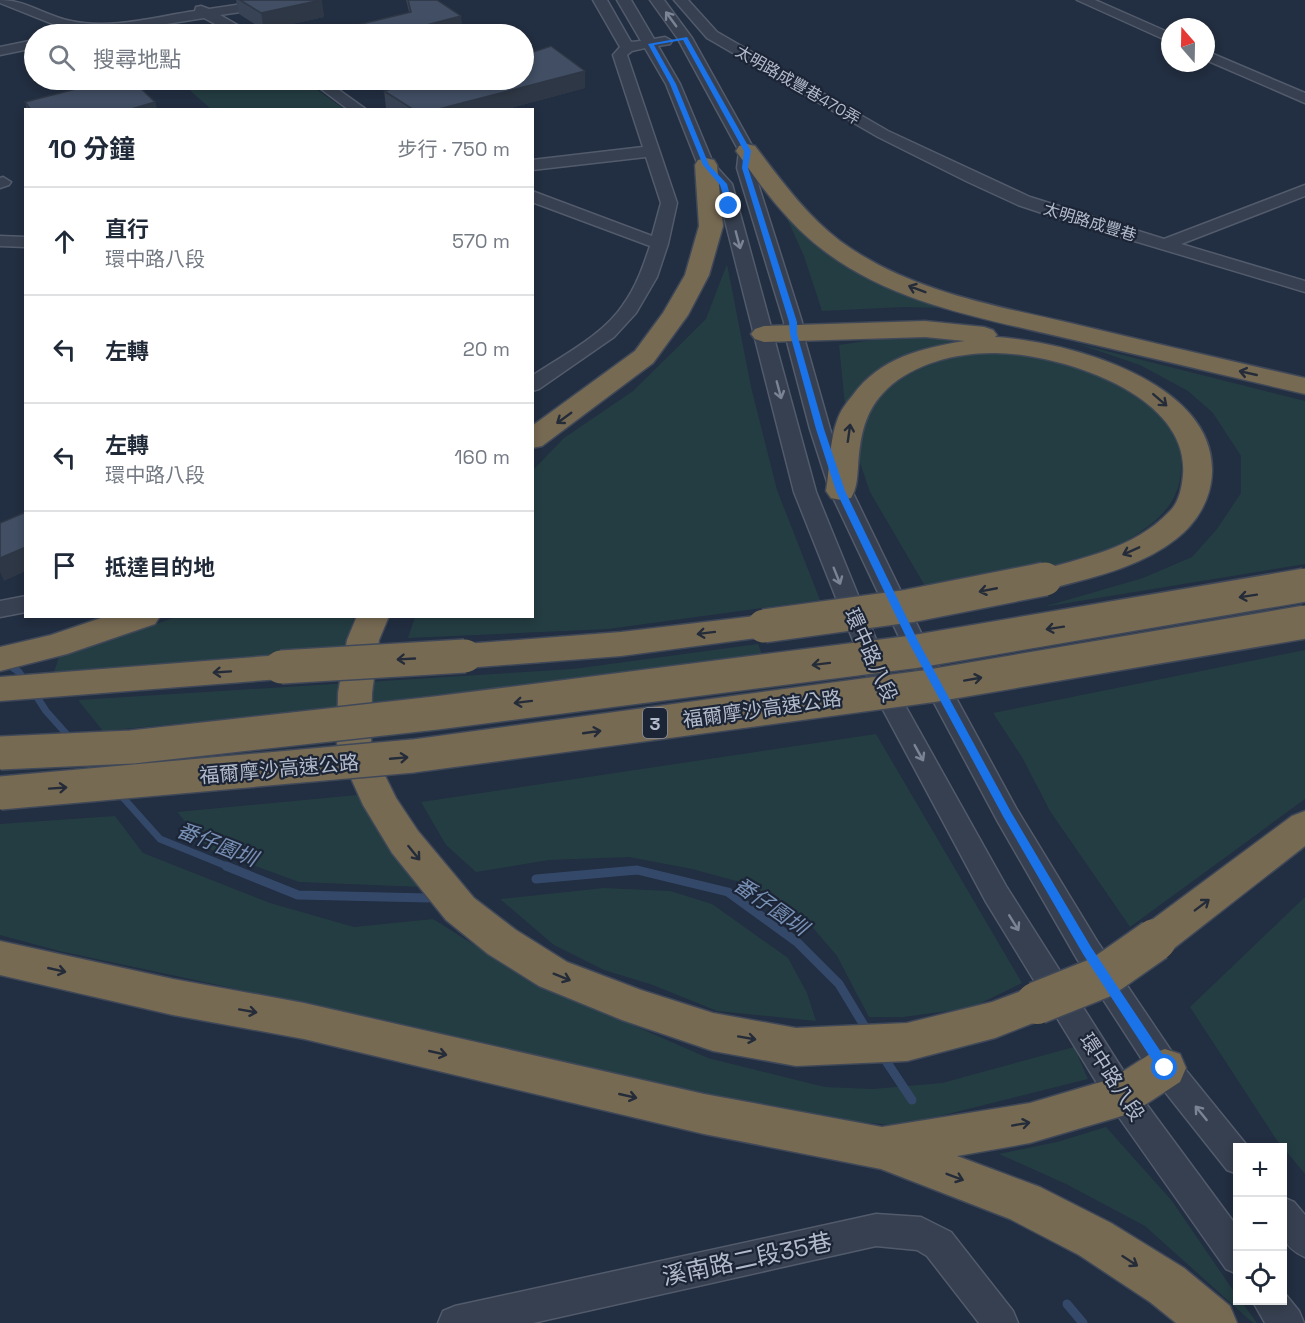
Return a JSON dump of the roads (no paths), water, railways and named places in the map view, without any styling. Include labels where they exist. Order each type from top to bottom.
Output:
[{"type":"highway","points":[[747,151],[787,205],[808,227],[855,261],[881,276],[971,308],[1305,386]]},
{"type":"highway","points":[[534,439],[644,357],[675,315],[698,275],[711,226],[706,165]]},
{"type":"highway","points":[[764,334],[864,313],[945,315],[1071,331]]},
{"type":"highway","points":[[534,416],[675,315]]},
{"type":"highway","points":[[793,328],[925,329],[997,336],[1060,347],[1103,361],[1123,376]]},
{"type":"highway","points":[[20,688],[280,667],[621,644],[909,606],[1045,579],[1111,560],[1143,546],[1180,518],[1189,507],[1197,484],[1198,452],[1186,429],[1171,410],[1149,390],[1123,376],[1083,361],[1035,349],[997,345],[963,349],[906,363],[880,379],[851,419],[840,491]]},
{"type":"highway","name":"福爾摩沙高速公路","points":[[0,753],[132,747],[436,713],[865,658],[1305,585]]},
{"type":"highway","points":[[5,658],[55,646],[138,618]]},
{"type":"highway","points":[[372,618],[363,640],[355,693],[354,747],[381,805],[405,842],[460,909],[502,942],[553,974],[636,1007],[713,1032],[796,1047],[907,1042],[995,1020],[1102,977],[1155,940],[1305,826]]},
{"type":"highway","name":"福爾摩沙高速公路","points":[[0,793],[413,756],[930,686],[1305,622]]},
{"type":"highway","points":[[0,958],[173,997],[304,1021],[704,1114],[880,1148],[1024,1203],[1095,1239],[1167,1285],[1213,1323]]},
{"type":"highway","points":[[880,1148],[1030,1123],[1122,1096],[1165,1068]]},
{"type":"street","points":[[4,0],[65,24]]},
{"type":"street","points":[[190,0],[225,24]]},
{"type":"street","points":[[139,24],[296,0]]},
{"type":"street","points":[[600,0],[627,47]]},
{"type":"street","name":"環中路八段","points":[[624,0],[673,84],[706,165],[724,184],[805,492],[885,691],[996,894],[1122,1096],[1234,1251]]},
{"type":"street","points":[[657,0],[685,38],[747,151],[745,168],[840,491],[913,641],[1008,815],[1087,950],[1165,1068],[1233,1153]]},
{"type":"street","points":[[681,0],[712,35]]},
{"type":"street","points":[[1084,0],[1161,34]]},
{"type":"street","points":[[534,384],[607,333],[630,309],[648,277],[659,244],[669,203],[620,55],[627,47],[712,35]]},
{"type":"street","name":"太明路成豐巷470弄","points":[[712,35],[883,134]]},
{"type":"street","points":[[0,51],[24,46]]},
{"type":"street","points":[[1215,59],[1305,99]]},
{"type":"street","points":[[331,90],[357,108]]},
{"type":"street","name":"太明路成豐巷","points":[[883,134],[1024,201],[1305,287]]},
{"type":"street","points":[[534,165],[653,151]]},
{"type":"street","points":[[1163,245],[1305,190]]},
{"type":"street","points":[[534,197],[659,244]]},
{"type":"street","points":[[0,241],[24,242]]},
{"type":"street","points":[[0,609],[24,604]]},
{"type":"street","points":[[1287,1219],[1305,1240]]},
{"type":"street","name":"溪南路二段35巷","points":[[455,1323],[876,1230],[921,1234],[939,1244],[1002,1323]]},
{"type":"street","points":[[1273,1305],[1287,1323]]},
{"type":"waterway","name":"番仔園圳","points":[[0,659],[19,672],[26,682]]},
{"type":"waterway","name":"番仔園圳","points":[[33,691],[46,711],[71,739]]},
{"type":"waterway","name":"番仔園圳","points":[[118,792],[160,839],[229,867]]},
{"type":"waterway","name":"番仔園圳","points":[[226,866],[298,895],[428,898]]},
{"type":"waterway","name":"番仔園圳","points":[[536,879],[637,870],[728,892],[797,942],[839,984],[868,1032]]},
{"type":"waterway","name":"番仔園圳","points":[[882,1055],[912,1100]]},
{"type":"waterway","name":"番仔園圳","points":[[1067,1304],[1083,1323]]}]
